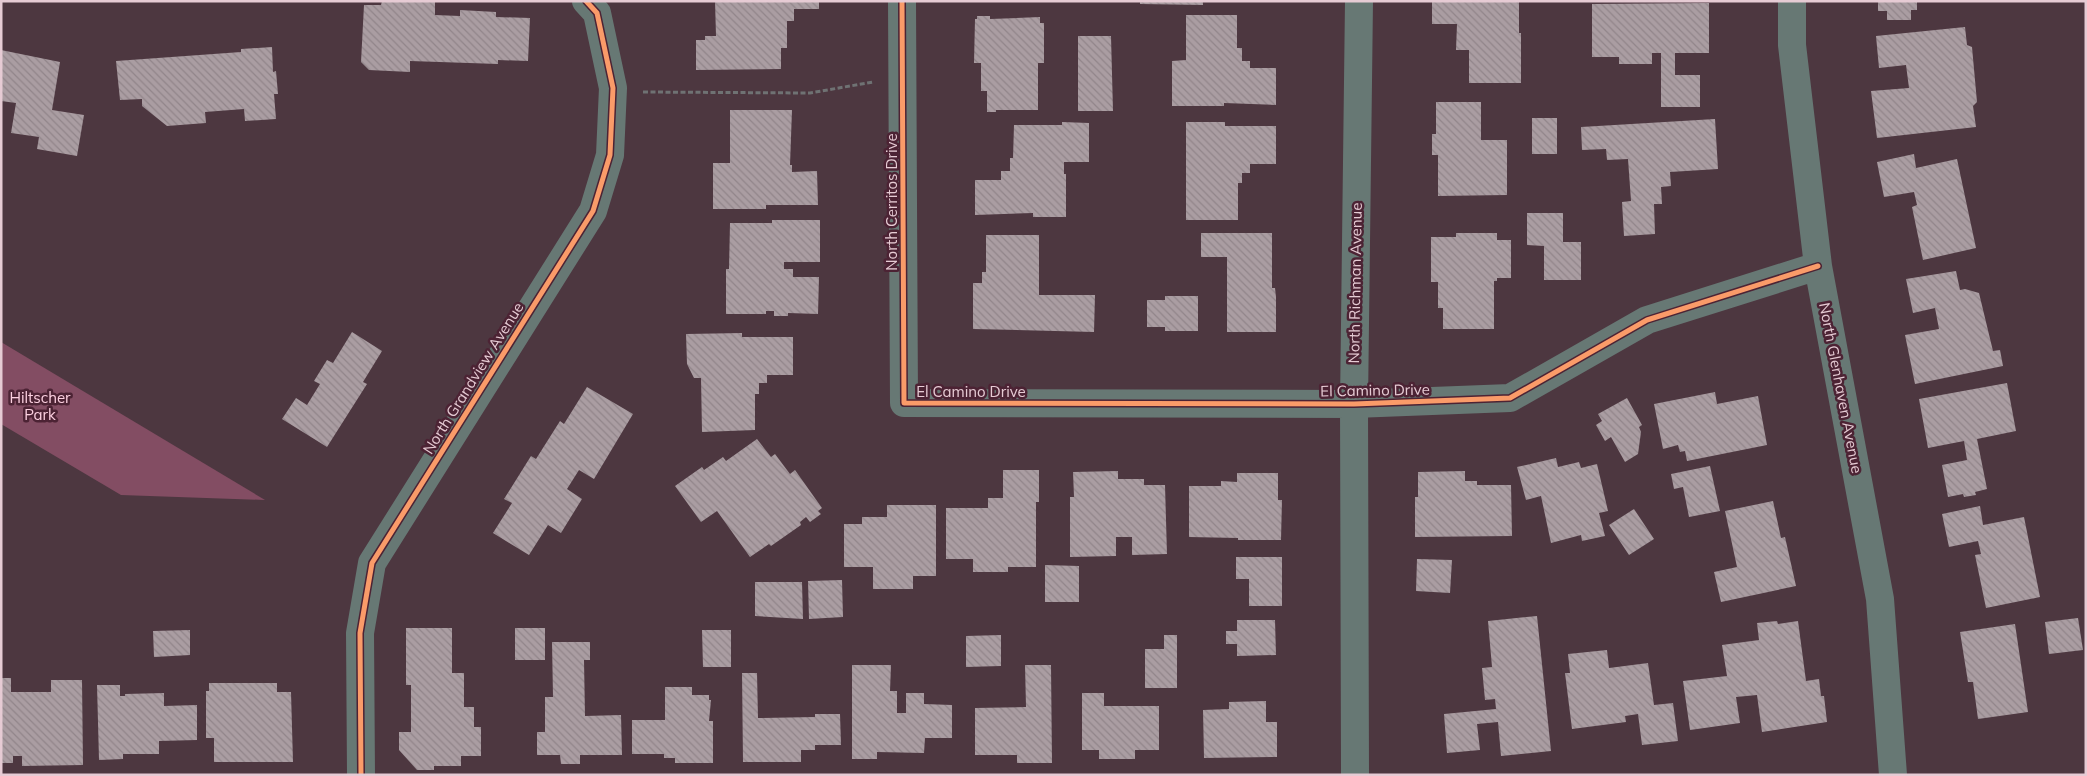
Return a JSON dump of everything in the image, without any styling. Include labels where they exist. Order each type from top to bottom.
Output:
[{"type":"street","name":"North Grandview Avenue","points":[[361,775],[360,633],[372,563],[593,211],[610,155],[613,88],[597,13],[586,1]]},
{"type":"street","name":"North Cerritos Drive","points":[[902,1],[904,403]]},
{"type":"street","name":"North Richman Avenue","points":[[1355,775],[1354,404],[1359,1]]},
{"type":"street","name":"North Glenhaven Avenue","points":[[1792,1],[1792,45],[1818,266],[1880,599],[1893,775]]},
{"type":"street","name":"El Camino Drive","points":[[904,403],[1354,404],[1510,398],[1647,320],[1818,266]]},
{"type":"path","points":[[613,88],[643,92],[810,94],[903,78]]},
{"type":"green space","name":"Hiltscher Park","points":[[1,342],[265,500],[121,495],[1,424]]},
{"type":"building","points":[[382,1],[435,1],[435,15],[460,16],[460,10],[496,12],[496,17],[530,18],[528,61],[498,60],[498,64],[410,61],[410,72],[369,70],[361,62],[364,5],[381,5]]},
{"type":"building","points":[[715,1],[819,1],[819,9],[794,9],[794,21],[787,21],[787,48],[781,48],[781,69],[696,70],[696,40],[705,40],[705,36],[716,36]]},
{"type":"building","points":[[1140,1],[1203,1],[1203,5],[1140,4]]},
{"type":"building","points":[[1432,1],[1519,1],[1521,83],[1469,83],[1469,50],[1456,50],[1457,24],[1432,24]]},
{"type":"building","points":[[1878,1],[1917,1],[1917,10],[1911,10],[1911,20],[1887,20],[1887,11],[1878,11]]},
{"type":"building","points":[[1709,3],[1709,53],[1675,53],[1675,75],[1700,75],[1700,107],[1661,107],[1661,53],[1652,53],[1652,64],[1619,64],[1619,57],[1592,57],[1592,4]]},
{"type":"building","points":[[1186,15],[1237,15],[1237,48],[1242,48],[1242,61],[1250,61],[1250,68],[1276,68],[1276,105],[1224,103],[1224,106],[1172,106],[1172,61],[1186,60]]},
{"type":"building","points":[[977,16],[990,16],[990,19],[1040,17],[1040,23],[1044,23],[1044,63],[1038,63],[1038,110],[996,110],[996,112],[987,112],[987,91],[981,91],[981,63],[974,63],[975,19],[977,19]]},
{"type":"building","points":[[1965,27],[1967,45],[1972,47],[1977,102],[1973,106],[1976,127],[1877,138],[1871,91],[1909,88],[1906,65],[1879,68],[1876,36]]},
{"type":"building","points":[[1078,36],[1111,36],[1113,111],[1078,111]]},
{"type":"building","points":[[272,47],[273,72],[276,71],[278,94],[274,94],[276,119],[245,121],[244,109],[205,112],[206,123],[167,126],[142,106],[142,99],[120,100],[116,61],[241,52],[241,49]]},
{"type":"building","points":[[1,50],[60,62],[52,110],[84,115],[77,156],[37,149],[39,137],[11,133],[16,103],[1,101]]},
{"type":"building","points":[[1436,102],[1481,102],[1481,140],[1507,140],[1507,195],[1438,196],[1438,155],[1432,155],[1432,134],[1436,134]]},
{"type":"building","points":[[730,110],[792,110],[790,165],[792,165],[792,172],[817,171],[818,205],[766,205],[766,209],[713,209],[713,163],[730,163]]},
{"type":"building","points":[[1532,118],[1557,118],[1557,154],[1532,154]]},
{"type":"building","points":[[1715,119],[1718,169],[1670,172],[1671,186],[1661,187],[1662,204],[1654,204],[1655,234],[1624,236],[1622,202],[1631,201],[1628,159],[1607,160],[1606,149],[1582,150],[1581,127]]},
{"type":"building","points":[[1062,122],[1089,123],[1089,162],[1064,162],[1064,174],[1066,174],[1066,217],[1033,217],[1033,213],[975,215],[975,180],[1001,180],[1001,171],[1010,171],[1010,158],[1013,158],[1014,125],[1062,125]]},
{"type":"building","points":[[1186,122],[1225,122],[1225,126],[1276,126],[1276,164],[1250,164],[1250,173],[1242,173],[1242,183],[1238,183],[1238,220],[1186,220]]},
{"type":"building","points":[[1914,154],[1916,168],[1957,159],[1976,248],[1923,260],[1912,207],[1917,205],[1914,192],[1884,197],[1877,162]]},
{"type":"building","points":[[1527,213],[1563,213],[1563,242],[1581,242],[1581,280],[1544,280],[1544,246],[1527,245]]},
{"type":"building","points":[[772,220],[820,220],[820,262],[784,262],[784,269],[793,269],[793,277],[819,277],[818,314],[788,313],[788,316],[774,316],[774,311],[766,311],[766,314],[726,314],[726,269],[729,269],[730,223],[772,223]]},
{"type":"building","points":[[1201,233],[1272,233],[1272,288],[1275,288],[1276,297],[1276,332],[1227,332],[1227,257],[1201,257]]},
{"type":"building","points":[[1456,233],[1497,233],[1497,240],[1511,240],[1511,278],[1497,278],[1497,281],[1494,281],[1494,329],[1443,329],[1443,308],[1438,308],[1438,282],[1431,282],[1431,237],[1456,237]]},
{"type":"building","points":[[986,235],[1039,235],[1039,295],[1095,295],[1094,332],[973,329],[973,283],[982,283],[982,272],[986,272]]},
{"type":"building","points":[[1956,271],[1960,290],[1965,289],[1979,293],[1993,351],[2000,350],[2003,366],[1915,384],[1905,335],[1939,329],[1935,308],[1913,313],[1906,279]]},
{"type":"building","points":[[1165,296],[1198,296],[1198,331],[1165,331],[1165,327],[1147,327],[1147,300],[1165,300]]},
{"type":"building","points":[[352,332],[382,351],[363,382],[367,384],[327,447],[282,419],[296,398],[307,405],[320,384],[314,381],[327,360],[333,363]]},
{"type":"building","points":[[742,333],[742,337],[793,337],[793,375],[767,375],[767,383],[759,383],[759,394],[755,394],[755,430],[702,432],[701,378],[694,378],[687,364],[686,334]]},
{"type":"building","points":[[2007,383],[2016,431],[1977,439],[1987,489],[1975,492],[1976,495],[1964,497],[1963,494],[1948,497],[1942,465],[1967,460],[1964,441],[1928,448],[1919,399]]},
{"type":"building","points":[[587,387],[633,414],[594,479],[579,470],[567,489],[582,499],[561,533],[548,525],[529,555],[493,533],[512,503],[504,499],[531,456],[536,459],[560,421],[564,424]]},
{"type":"building","points":[[1715,392],[1717,404],[1758,396],[1767,445],[1687,461],[1685,451],[1680,452],[1678,445],[1663,449],[1654,404]]},
{"type":"building","points":[[1627,398],[1642,425],[1639,427],[1641,432],[1638,454],[1625,462],[1611,437],[1605,441],[1596,425],[1602,421],[1598,414]]},
{"type":"building","points":[[757,439],[771,457],[775,454],[790,474],[795,470],[822,508],[818,511],[821,514],[810,522],[806,517],[800,522],[801,525],[771,546],[769,544],[750,557],[717,511],[701,522],[675,486],[702,467],[704,470],[723,457],[726,461]]},
{"type":"building","points":[[1556,458],[1558,467],[1579,462],[1581,468],[1597,464],[1608,511],[1599,513],[1605,536],[1582,541],[1581,535],[1551,543],[1541,496],[1526,500],[1517,467]]},
{"type":"building","points":[[1710,466],[1720,511],[1689,517],[1683,487],[1674,489],[1671,474]]},
{"type":"building","points":[[1003,470],[1039,470],[1039,502],[1036,502],[1036,567],[1008,567],[1008,572],[973,572],[973,559],[946,559],[946,508],[988,508],[988,498],[1003,498]]},
{"type":"building","points":[[1118,471],[1118,479],[1144,479],[1144,485],[1165,485],[1167,554],[1132,555],[1132,537],[1116,537],[1116,556],[1070,557],[1070,497],[1074,497],[1073,472]]},
{"type":"building","points":[[1465,471],[1465,481],[1477,481],[1477,485],[1511,485],[1512,536],[1415,537],[1415,497],[1418,497],[1418,472]]},
{"type":"building","points":[[1237,473],[1278,473],[1278,500],[1282,500],[1281,540],[1189,537],[1189,486],[1221,486],[1221,481],[1237,482]]},
{"type":"building","points":[[1773,501],[1781,538],[1785,537],[1796,586],[1721,602],[1714,572],[1737,567],[1725,511]]},
{"type":"building","points":[[887,505],[936,505],[936,576],[913,576],[913,589],[873,589],[873,567],[844,567],[844,524],[862,524],[862,517],[887,517]]},
{"type":"building","points":[[1980,506],[1983,525],[2024,517],[2040,597],[1986,608],[1975,555],[1981,554],[1978,541],[1949,547],[1942,514]]},
{"type":"building","points":[[1634,509],[1654,539],[1629,555],[1609,525]]},
{"type":"building","points":[[1236,557],[1282,557],[1282,606],[1249,606],[1249,579],[1236,579]]},
{"type":"building","points":[[1417,559],[1452,560],[1450,593],[1416,591]]},
{"type":"building","points":[[1045,565],[1079,566],[1079,602],[1045,602]]},
{"type":"building","points":[[842,580],[843,617],[809,619],[808,581]]},
{"type":"building","points":[[755,582],[802,582],[803,619],[755,616]]},
{"type":"building","points":[[1537,616],[1551,751],[1501,756],[1498,722],[1477,724],[1480,750],[1447,753],[1444,714],[1496,709],[1495,699],[1485,700],[1482,668],[1492,667],[1488,621]]},
{"type":"building","points":[[2078,618],[2083,650],[2049,654],[2045,622]]},
{"type":"building","points":[[1237,620],[1275,620],[1276,655],[1237,656],[1237,644],[1226,644],[1226,631],[1237,631]]},
{"type":"building","points":[[1777,621],[1778,624],[1798,621],[1806,681],[1819,679],[1821,696],[1824,696],[1827,722],[1762,732],[1757,695],[1736,697],[1740,723],[1690,730],[1683,681],[1727,676],[1722,645],[1759,640],[1757,623]]},
{"type":"building","points":[[2015,624],[2028,712],[1978,719],[1973,682],[1968,682],[1960,632]]},
{"type":"building","points":[[406,628],[452,628],[452,673],[464,673],[464,707],[474,707],[474,727],[481,727],[481,756],[461,756],[461,766],[434,766],[434,770],[417,770],[399,750],[399,732],[411,732],[411,685],[406,685]]},
{"type":"building","points":[[515,628],[545,628],[545,660],[515,660]]},
{"type":"building","points":[[190,630],[190,655],[154,657],[153,631]]},
{"type":"building","points":[[702,630],[731,630],[731,667],[703,667]]},
{"type":"building","points":[[1001,635],[1001,666],[966,667],[966,636]]},
{"type":"building","points":[[1164,635],[1177,635],[1177,688],[1145,688],[1145,649],[1164,649]]},
{"type":"building","points":[[552,642],[590,642],[590,660],[584,660],[585,716],[621,715],[622,755],[580,755],[580,764],[561,764],[560,755],[537,755],[537,732],[545,732],[545,697],[553,697]]},
{"type":"building","points":[[1607,650],[1609,668],[1648,663],[1654,705],[1673,703],[1678,741],[1642,745],[1638,714],[1625,716],[1626,722],[1572,729],[1565,673],[1570,673],[1568,654]]},
{"type":"building","points":[[852,665],[891,665],[890,691],[897,691],[897,713],[906,713],[906,693],[924,693],[924,704],[952,705],[952,738],[925,738],[924,753],[877,752],[877,759],[852,759]]},
{"type":"building","points":[[1025,665],[1051,665],[1052,763],[1017,763],[1017,755],[975,755],[975,708],[1026,707]]},
{"type":"building","points":[[742,673],[757,673],[758,718],[815,717],[815,714],[840,714],[841,745],[815,745],[815,750],[801,750],[801,762],[743,762]]},
{"type":"building","points":[[1,678],[11,678],[11,692],[51,692],[51,680],[82,680],[83,765],[22,766],[22,756],[13,756],[13,763],[1,763]]},
{"type":"building","points":[[209,683],[277,683],[277,692],[291,692],[293,762],[214,762],[214,738],[206,738],[206,691],[209,691]]},
{"type":"building","points":[[97,685],[120,685],[120,696],[125,696],[125,694],[164,693],[164,706],[197,705],[197,740],[159,741],[159,754],[123,754],[123,759],[99,760]]},
{"type":"building","points":[[665,687],[692,687],[692,695],[709,695],[709,700],[711,700],[709,721],[713,721],[713,763],[675,763],[675,758],[664,758],[664,754],[632,754],[632,720],[665,720]]},
{"type":"building","points":[[1082,693],[1104,693],[1104,706],[1159,706],[1159,750],[1135,750],[1135,759],[1099,759],[1099,750],[1082,750]]},
{"type":"building","points":[[1266,701],[1266,722],[1277,722],[1277,757],[1204,758],[1203,710],[1229,709],[1229,702]]},
{"type":"cycle path","points":[[361,775],[360,633],[372,563],[593,211],[610,155],[613,88],[597,13],[586,1]]},
{"type":"cycle path","points":[[902,1],[904,403],[1354,404],[1510,398],[1647,320],[1818,266]]}]
